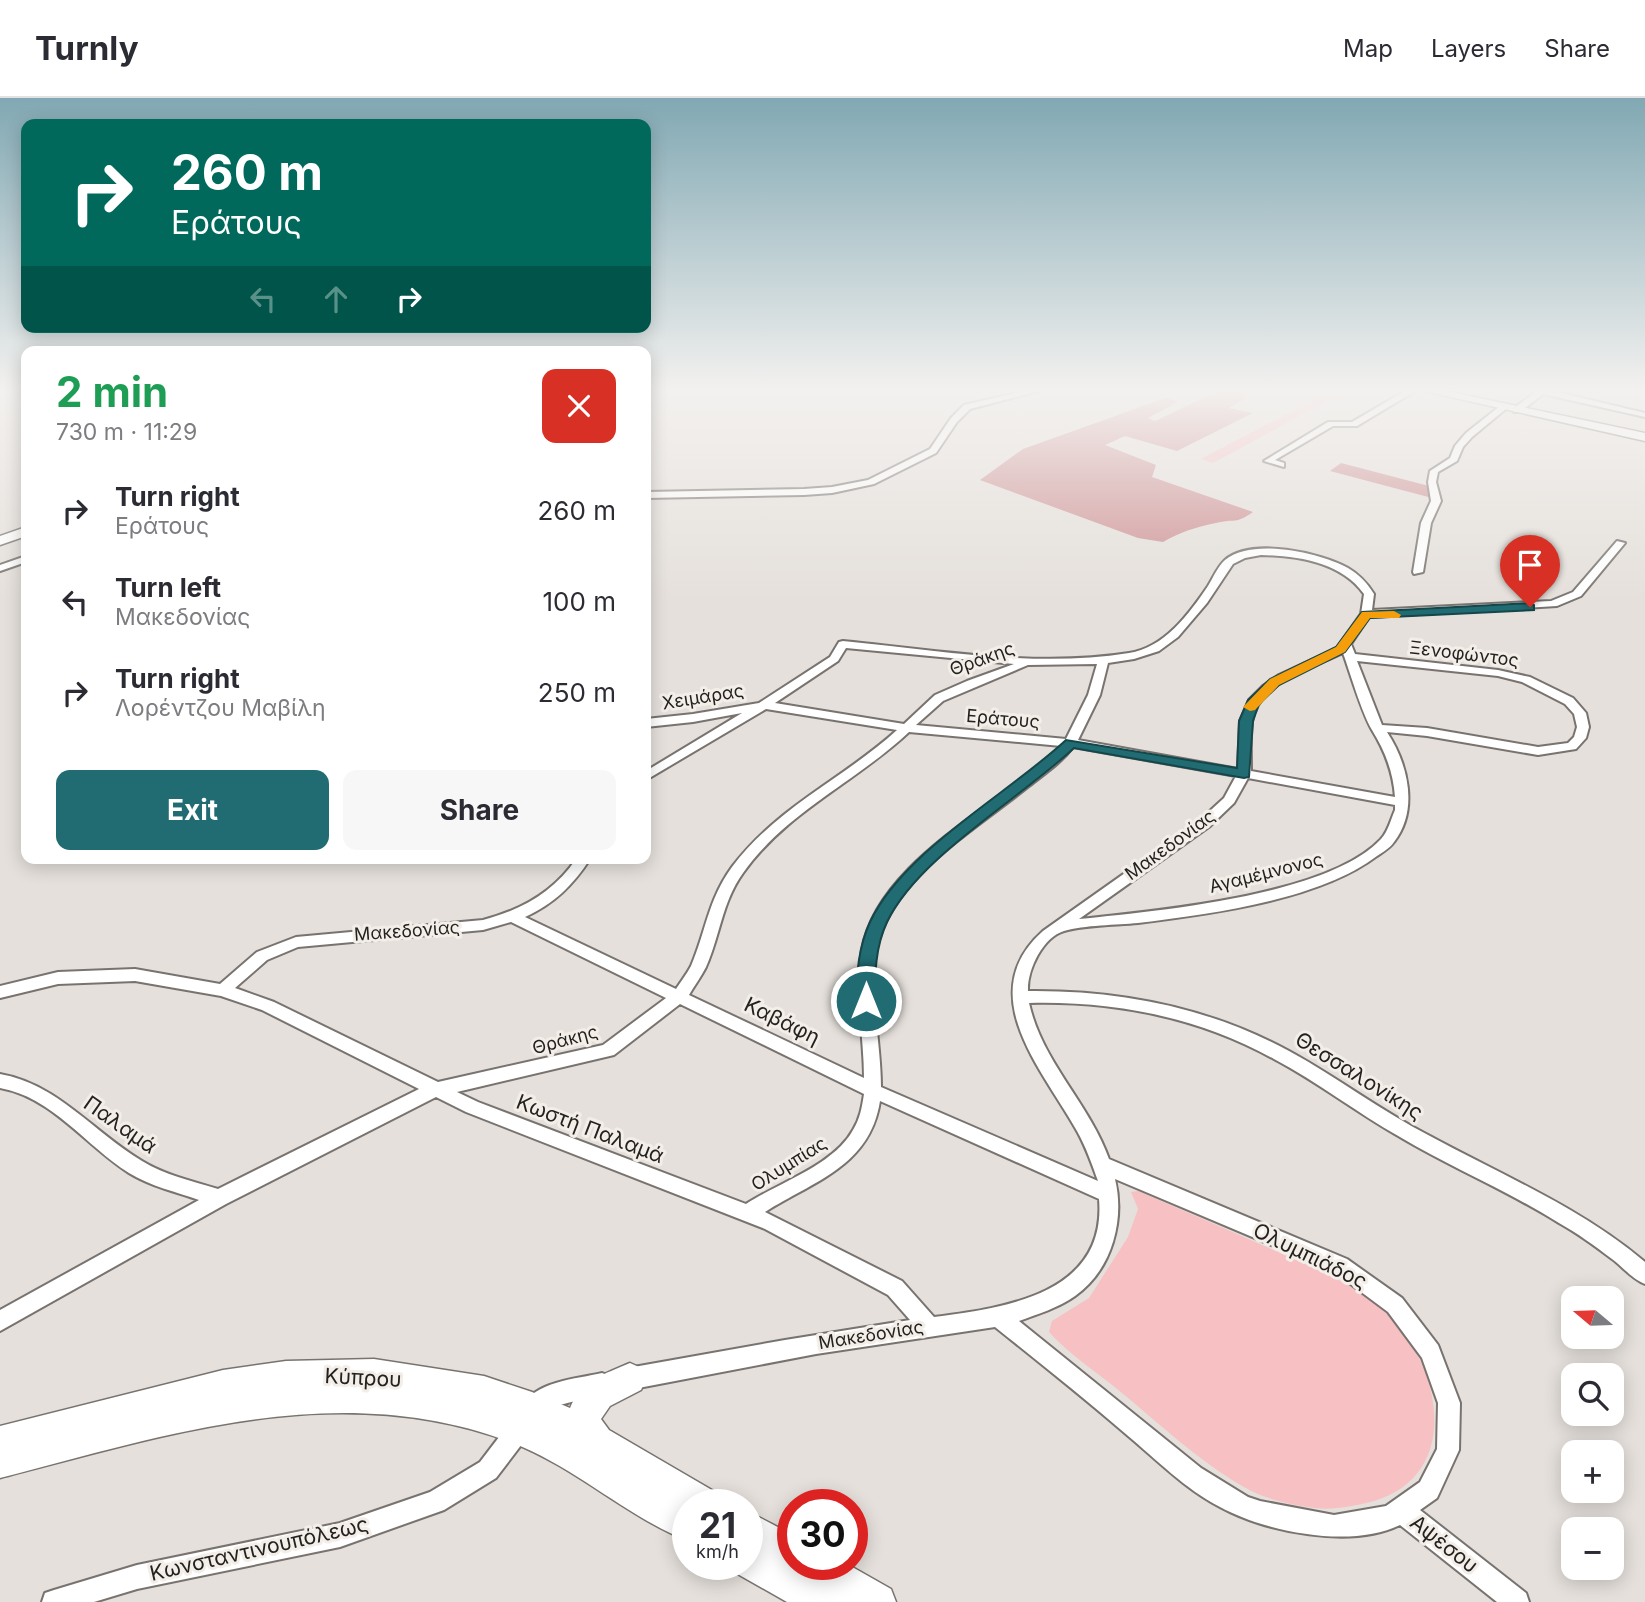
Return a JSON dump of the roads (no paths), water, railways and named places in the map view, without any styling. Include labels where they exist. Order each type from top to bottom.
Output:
[{"type":"main road","points":[[0,541],[21,533]]},
{"type":"main road","name":"Κύπρου","points":[[0,1443],[204,1390],[298,1376],[374,1375],[484,1392],[672,1514]]},
{"type":"main road","points":[[597,1442],[584,1424],[587,1404],[598,1394],[630,1379]]},
{"type":"main road","name":"Κύπρου","points":[[0,1461],[210,1409],[303,1396],[345,1394],[438,1404],[526,1419],[597,1442],[678,1489]]},
{"type":"main road","points":[[763,1568],[822,1602]]},
{"type":"main road","points":[[839,1580],[878,1602]]},
{"type":"street","points":[[651,495],[832,490],[871,482],[913,461]]},
{"type":"street","points":[[1269,461],[1281,465]]},
{"type":"street","points":[[1418,572],[1426,523],[1436,501],[1432,482],[1434,471],[1450,461]]},
{"type":"street","points":[[1366,614],[1553,604],[1577,594],[1620,543]]},
{"type":"street","points":[[651,773],[825,666],[844,644],[879,645],[1030,662],[1103,660],[1142,654],[1162,645],[1197,609],[1229,562],[1250,553],[1298,555],[1321,561],[1350,574],[1368,591],[1370,603],[1348,651],[1332,655],[1275,682],[1253,703],[1246,721],[1244,774]]},
{"type":"street","points":[[0,568],[21,561]]},
{"type":"street","name":"Αγαμέμνονος","points":[[1058,926],[1200,908],[1324,880],[1364,862],[1387,843],[1400,822],[1402,802],[1396,765],[1377,728],[1348,651]]},
{"type":"street","name":"Ξενοφώντος","points":[[1348,651],[1526,679],[1569,701],[1580,713],[1583,727],[1575,744],[1548,751],[1509,748],[1427,732],[1377,728]]},
{"type":"street","name":"Ολυμπίας","points":[[748,1213],[819,1171],[849,1148],[865,1126],[874,1091],[866,1001],[866,965],[879,921],[916,868],[1046,766],[1071,743],[1102,670],[1103,660]]},
{"type":"street","name":"Θράκης","points":[[0,1321],[219,1198],[434,1090],[608,1050],[680,996],[698,967],[718,904],[737,871],[765,838],[797,809],[878,754],[929,706],[949,692],[1030,662]]},
{"type":"street","name":"Εράτους","points":[[765,705],[906,728],[1071,743],[1402,802]]},
{"type":"street","name":"Χειμάρας","points":[[651,723],[693,719],[765,705]]},
{"type":"street","name":"Μακεδονίας","points":[[526,1419],[539,1401],[553,1395],[803,1346],[998,1317],[1051,1299],[1085,1276],[1104,1242],[1110,1195],[1103,1165],[1035,1047],[1020,997],[1019,980],[1024,963],[1037,944],[1058,926],[1212,817],[1233,794],[1244,774]]},
{"type":"street","name":"Μακεδονίας","points":[[223,990],[262,956],[296,942],[483,925],[513,917],[553,895],[580,864]]},
{"type":"street","name":"Καβάφη","points":[[513,917],[874,1091],[1110,1195]]},
{"type":"street","points":[[0,992],[58,978],[105,975],[161,978],[223,990]]},
{"type":"street","name":"Κωστή Παλαμά","points":[[223,990],[292,1017],[434,1090],[531,1132],[748,1213],[895,1288],[928,1326]]},
{"type":"street","name":"Θεσσαλονίκης","points":[[1020,997],[1068,997],[1143,1005],[1197,1019],[1260,1044],[1394,1125],[1590,1232],[1615,1248],[1645,1275]]},
{"type":"street","name":"Παλαμά","points":[[0,1081],[18,1084],[49,1101],[136,1167],[156,1178],[219,1198]]},
{"type":"street","name":"Ολυμπιάδος","points":[[998,1317],[1191,1474],[1243,1506],[1275,1518],[1318,1526],[1362,1524],[1403,1512],[1420,1500],[1441,1473],[1450,1451],[1452,1422],[1445,1390],[1435,1363],[1404,1313],[1366,1280],[1340,1265],[1145,1180],[1103,1165]]},
{"type":"street","name":"Κωνσταντινουπόλεως","points":[[54,1602],[137,1577],[340,1535],[436,1502],[488,1471],[526,1419]]},
{"type":"street","name":"Αψέσου","points":[[1403,1512],[1517,1602]]}]
